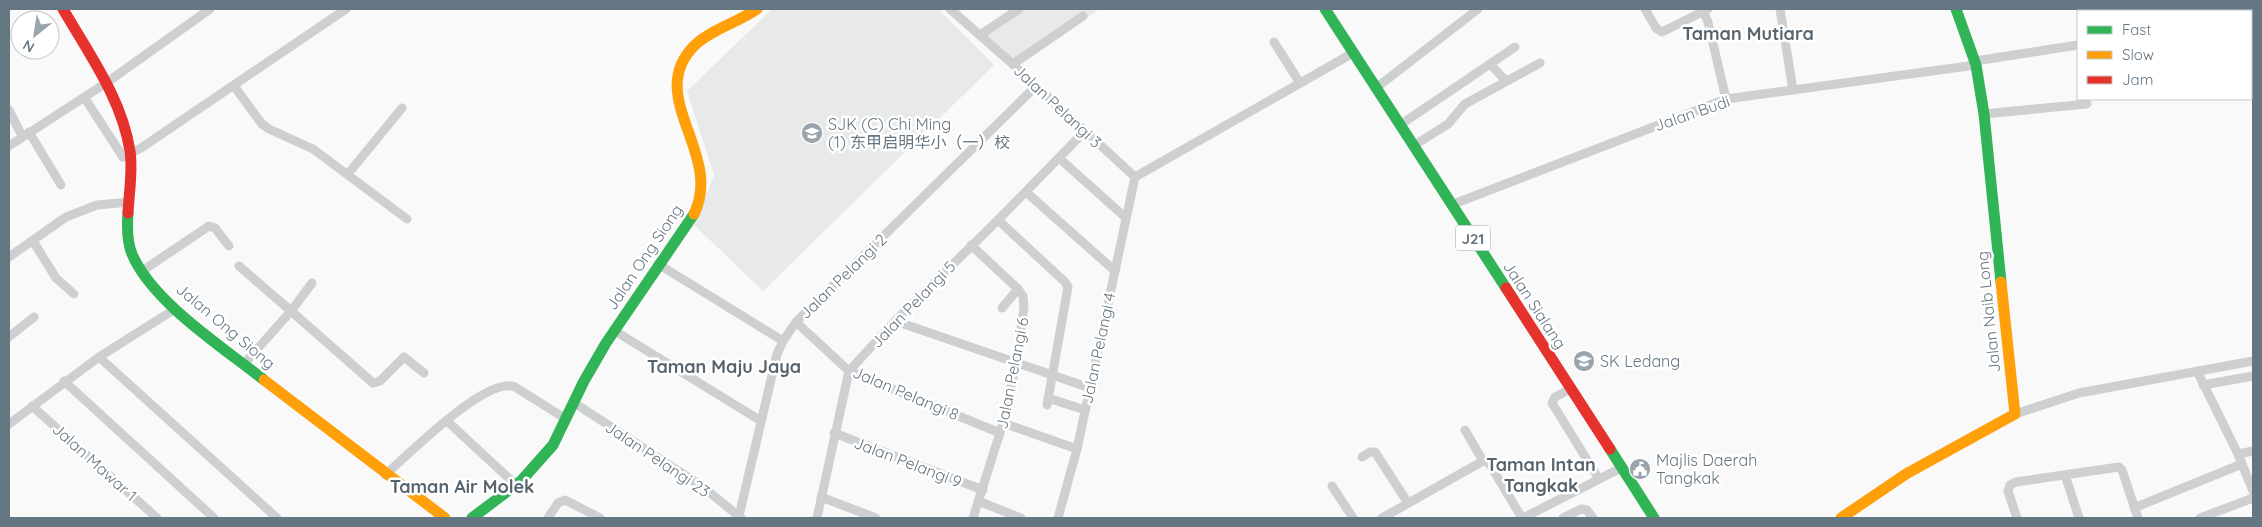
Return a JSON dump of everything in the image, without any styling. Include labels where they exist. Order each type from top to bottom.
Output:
[{"type":"street","name":"Jalan Ong Siong","points":[[63,9],[106,83],[125,129],[130,154],[128,227],[130,249],[142,271],[175,309],[385,474],[445,518]]},
{"type":"street","points":[[9,146],[106,83],[210,9]]},
{"type":"street","points":[[84,97],[123,157],[234,86],[346,9]]},
{"type":"street","name":"Jalan Pelangi 3","points":[[950,9],[980,34],[1135,177]]},
{"type":"street","points":[[980,34],[1019,9]]},
{"type":"street","name":"Jalan Sialang","points":[[1325,9],[1654,518]]},
{"type":"street","points":[[1376,88],[1478,9]]},
{"type":"street","points":[[1645,9],[1656,28],[1662,32],[1705,10],[1726,100]]},
{"type":"street","points":[[1780,9],[1793,90]]},
{"type":"street","name":"Jalan Naib Long","points":[[1956,9],[1975,63],[1984,114],[2015,414]]},
{"type":"street","name":"Jalan Ong Siong","points":[[472,518],[516,485],[547,454],[589,371],[658,264],[694,213],[700,199],[703,183],[700,160],[678,106],[677,72],[686,55],[697,42],[751,11]]},
{"type":"street","points":[[1013,64],[1083,16]]},
{"type":"street","points":[[1274,42],[1300,83]]},
{"type":"street","name":"Jalan Budi","points":[[1451,205],[1726,100],[1975,63],[2077,45]]},
{"type":"street","points":[[1400,125],[1515,47]]},
{"type":"street","points":[[1135,177],[1353,53]]},
{"type":"street","points":[[1413,146],[1448,124],[1465,104],[1540,63]]},
{"type":"street","points":[[1490,64],[1506,81]]},
{"type":"street","points":[[234,86],[262,124],[274,132],[313,149],[407,219]]},
{"type":"street","name":"Jalan Pelangi 2","points":[[740,517],[777,354],[796,322],[1036,86]]},
{"type":"street","points":[[1984,114],[2087,104]]},
{"type":"street","points":[[348,174],[402,108]]},
{"type":"street","points":[[9,110],[61,185]]},
{"type":"street","name":"Jalan Pelangi 5","points":[[817,518],[849,370],[895,321],[1085,131]]},
{"type":"street","points":[[1059,158],[1126,218]]},
{"type":"street","name":"Jalan Pelangi 4","points":[[1058,518],[1077,449],[1135,177]]},
{"type":"street","points":[[1026,192],[1115,270]]},
{"type":"street","points":[[9,257],[66,217],[97,205],[130,202]]},
{"type":"street","points":[[998,220],[1065,282],[1068,287],[1048,402],[1085,410]]},
{"type":"street","points":[[142,271],[209,226],[215,228],[229,246]]},
{"type":"street","points":[[33,241],[56,278],[74,294]]},
{"type":"street","points":[[971,245],[1018,289],[1002,308]]},
{"type":"street","points":[[658,264],[783,341]]},
{"type":"street","points":[[239,266],[374,383],[380,381],[404,357],[424,373]]},
{"type":"street","points":[[244,364],[291,311],[312,283]]},
{"type":"street","name":"Jalan Pelangi 6","points":[[973,518],[1003,423],[1016,364],[1024,307],[1022,296],[1018,289]]},
{"type":"street","points":[[9,424],[98,357],[175,309]]},
{"type":"street","points":[[9,337],[34,317]]},
{"type":"street","points":[[895,321],[1090,388]]},
{"type":"street","name":"Jalan Pelangi 8","points":[[796,322],[849,370],[1000,433]]},
{"type":"street","points":[[615,331],[761,421]]},
{"type":"street","points":[[98,357],[277,518]]},
{"type":"street","points":[[1841,518],[1906,474],[2015,414],[2079,393],[2253,361]]},
{"type":"street","points":[[2197,371],[2238,454],[2253,491]]},
{"type":"street","points":[[2203,385],[2253,376]]},
{"type":"street","points":[[64,381],[214,518]]},
{"type":"street","points":[[385,474],[471,400],[500,386],[515,387],[566,419]]},
{"type":"street","points":[[1570,389],[1554,399],[1553,406],[1599,479]]},
{"type":"street","name":"Jalan Pelangi 23","points":[[573,402],[703,487],[740,517]]},
{"type":"street","name":"Jalan Mawar 1","points":[[32,406],[157,518]]},
{"type":"street","points":[[447,421],[516,485]]},
{"type":"street","points":[[1003,423],[1077,449]]},
{"type":"street","points":[[1465,430],[1481,461]]},
{"type":"street","name":"Jalan Pelangi 9","points":[[834,433],[983,490]]},
{"type":"street","points":[[2238,454],[2253,451]]},
{"type":"street","points":[[1362,457],[1370,452],[1375,452],[1408,503]]},
{"type":"street","points":[[1382,518],[1481,461],[1489,463],[1522,518],[1621,468]]},
{"type":"street","points":[[2134,508],[2242,464]]},
{"type":"street","points":[[2017,518],[2008,491],[2010,485],[2016,482],[2119,468],[2122,470],[2138,518]]},
{"type":"street","points":[[2065,475],[2079,518]]},
{"type":"street","points":[[1332,486],[1353,518]]},
{"type":"street","points":[[822,497],[876,518]]},
{"type":"street","points":[[2200,518],[2253,498]]},
{"type":"street","points":[[548,518],[558,503],[565,500],[600,518]]},
{"type":"street","points":[[978,501],[1020,518]]},
{"type":"street","points":[[1562,518],[1581,509],[1587,510],[1593,518]]},
{"type":"shaded area","name":"SJK (C) Chi Ming (1) 东甲启明华小（一）校","points":[[772,9],[938,9],[994,65],[763,291],[694,225],[714,175],[687,91]]},
{"type":"shaded area","points":[[1013,9],[1099,9],[1018,65],[980,31]]},
{"type":"traffic: fast","points":[[1325,9],[1506,288]]},
{"type":"traffic: fast","points":[[1956,9],[1976,65],[1984,114],[2001,282]]},
{"type":"traffic: fast","points":[[128,213],[128,234],[132,254],[142,272],[155,289],[190,323],[264,380]]},
{"type":"traffic: fast","points":[[472,518],[521,481],[553,445],[584,381],[606,343],[694,214]]},
{"type":"traffic: fast","points":[[1610,449],[1654,518]]},
{"type":"traffic: slow","points":[[694,214],[701,191],[700,169],[680,105],[677,84],[681,64],[695,45],[702,39],[757,9]]},
{"type":"traffic: slow","points":[[1841,518],[1906,474],[2015,414],[2001,282]]},
{"type":"traffic: slow","points":[[264,380],[445,518]]},
{"type":"traffic: jam","points":[[63,9],[94,60],[120,113],[130,151],[128,213]]},
{"type":"traffic: jam","points":[[1506,288],[1610,449]]},
{"type":"place","name":"SJK (C) Chi Ming (1) 东甲启明华小（一）校","points":[[812,133]]},
{"type":"place","name":"SK Ledang","points":[[1584,361]]},
{"type":"place","name":"Majlis Daerah Tangkak","points":[[1640,469]]},
{"type":"district","name":"Taman Mutiara","points":[[1748,33]]},
{"type":"district","name":"Taman Maju Jaya","points":[[724,366]]},
{"type":"district","name":"Taman Intan Tangkak","points":[[1541,474]]},
{"type":"district","name":"Taman Air Molek","points":[[462,486]]}]
